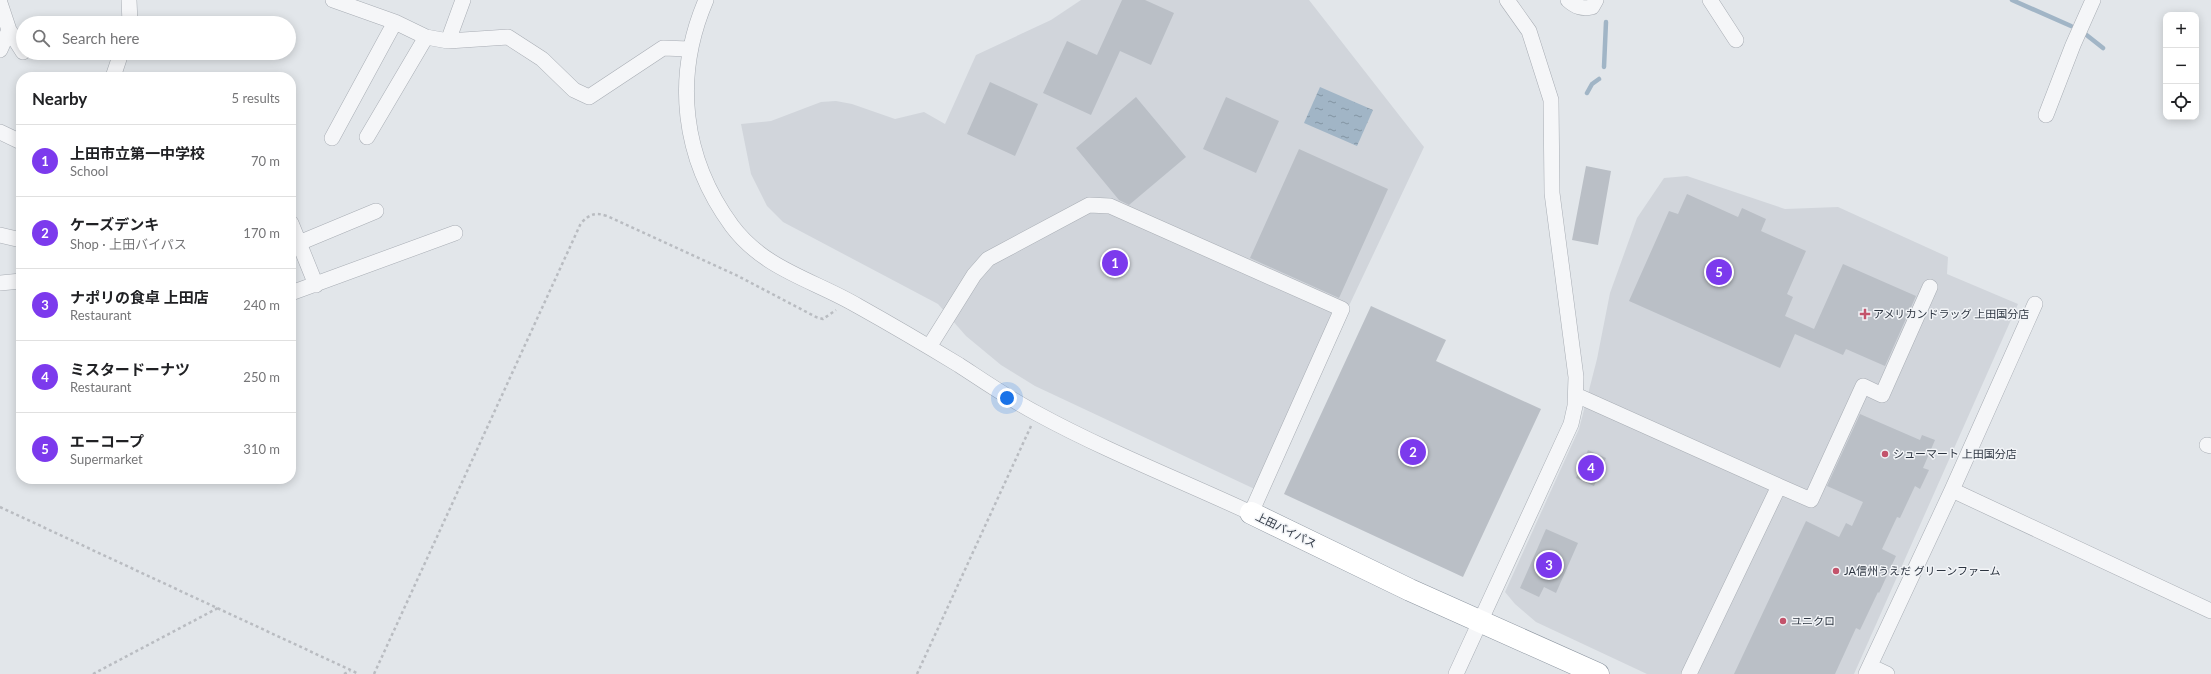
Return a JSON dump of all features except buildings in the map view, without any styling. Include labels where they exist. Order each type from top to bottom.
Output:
[{"type":"highway","name":"上田バイパス","points":[[1251,513],[1410,590],[1568,674]]},
{"type":"highway","name":"上田バイパス","points":[[1478,626],[1598,674]]},
{"type":"street","points":[[129,0],[130,16]]},
{"type":"street","points":[[333,0],[395,22],[426,37],[448,41],[508,37],[542,59],[574,90],[589,97],[663,48],[689,49]]},
{"type":"street","points":[[448,41],[463,0]]},
{"type":"street","points":[[706,0],[698,19],[689,49],[687,100],[691,140],[715,199],[733,227],[758,252],[784,271],[848,300],[930,347],[1037,414],[1251,513],[1342,309],[1110,206],[1089,205],[988,259],[974,275],[930,347]]},
{"type":"street","points":[[1456,674],[1571,424],[1576,395],[1576,377],[1564,272],[1552,193],[1551,100],[1529,31],[1507,0]]},
{"type":"street","points":[[1568,0],[1579,8],[1592,7],[1596,0]]},
{"type":"street","points":[[1710,0],[1736,40]]},
{"type":"street","points":[[2046,114],[2093,0]]},
{"type":"street","points":[[0,3],[9,30],[16,40]]},
{"type":"street","points":[[332,138],[395,22]]},
{"type":"street","points":[[0,50],[9,30]]},
{"type":"street","points":[[367,137],[426,37]]},
{"type":"street","points":[[115,72],[119,60]]},
{"type":"street","points":[[0,132],[16,140]]},
{"type":"street","points":[[299,243],[376,211]]},
{"type":"street","points":[[296,291],[455,233]]},
{"type":"street","points":[[0,235],[16,239]]},
{"type":"street","points":[[296,236],[316,285]]},
{"type":"street","points":[[0,283],[16,281]]},
{"type":"street","points":[[1576,395],[1810,500],[1863,386],[1882,395],[1930,287]]},
{"type":"street","points":[[1887,674],[1868,670],[1952,490],[2035,304]]},
{"type":"street","points":[[1689,674],[1779,486]]},
{"type":"street","points":[[1952,490],[2210,609]]},
{"type":"path","points":[[374,674],[581,223],[587,216],[593,213],[607,216],[736,275],[816,317],[823,319],[848,300]]},
{"type":"path","points":[[917,674],[1037,414]]},
{"type":"path","points":[[0,507],[359,674]]},
{"type":"path","points":[[93,674],[219,608]]},
{"type":"path","points":[[344,674],[350,671]]},
{"type":"shaded area","points":[[1081,0],[1309,0],[1424,147],[1261,492],[1035,386],[1001,365],[966,336],[938,304],[783,222],[767,206],[751,174],[741,124],[771,121],[821,102],[836,101],[852,104],[895,119],[924,112],[945,124],[976,55],[1051,20]]},
{"type":"shaded area","points":[[1687,176],[1785,209],[1838,207],[1948,257],[1947,274],[2018,304],[1854,674],[1647,674],[1536,622],[1515,604],[1505,592],[1579,429],[1597,359],[1610,293],[1637,218],[1664,178]]},
{"type":"water","points":[[1320,87],[1373,110],[1357,146],[1304,123]]},
{"type":"waterway","points":[[2012,0],[2071,26]]},
{"type":"waterway","points":[[1604,67],[1606,22]]},
{"type":"waterway","points":[[2084,33],[2103,48]]},
{"type":"waterway","points":[[1587,93],[1592,84],[1599,79]]},
{"type":"place","name":"上田市立第一中学校","points":[[1115,263]]},
{"type":"place","name":"エーコープ","points":[[1719,272]]},
{"type":"place","name":"アメリカンドラッグ 上田国分店","points":[[1865,314]]},
{"type":"place","name":"ケーズデンキ","points":[[1413,452]]},
{"type":"place","name":"シューマート 上田国分店","points":[[1885,454]]},
{"type":"place","name":"ミスタードーナツ","points":[[1591,468]]},
{"type":"place","name":"ナポリの食卓 上田店","points":[[1549,565]]},
{"type":"place","name":"JA信州うえだ グリーンファーム","points":[[1836,571]]},
{"type":"place","name":"ユニクロ","points":[[1783,621]]}]
